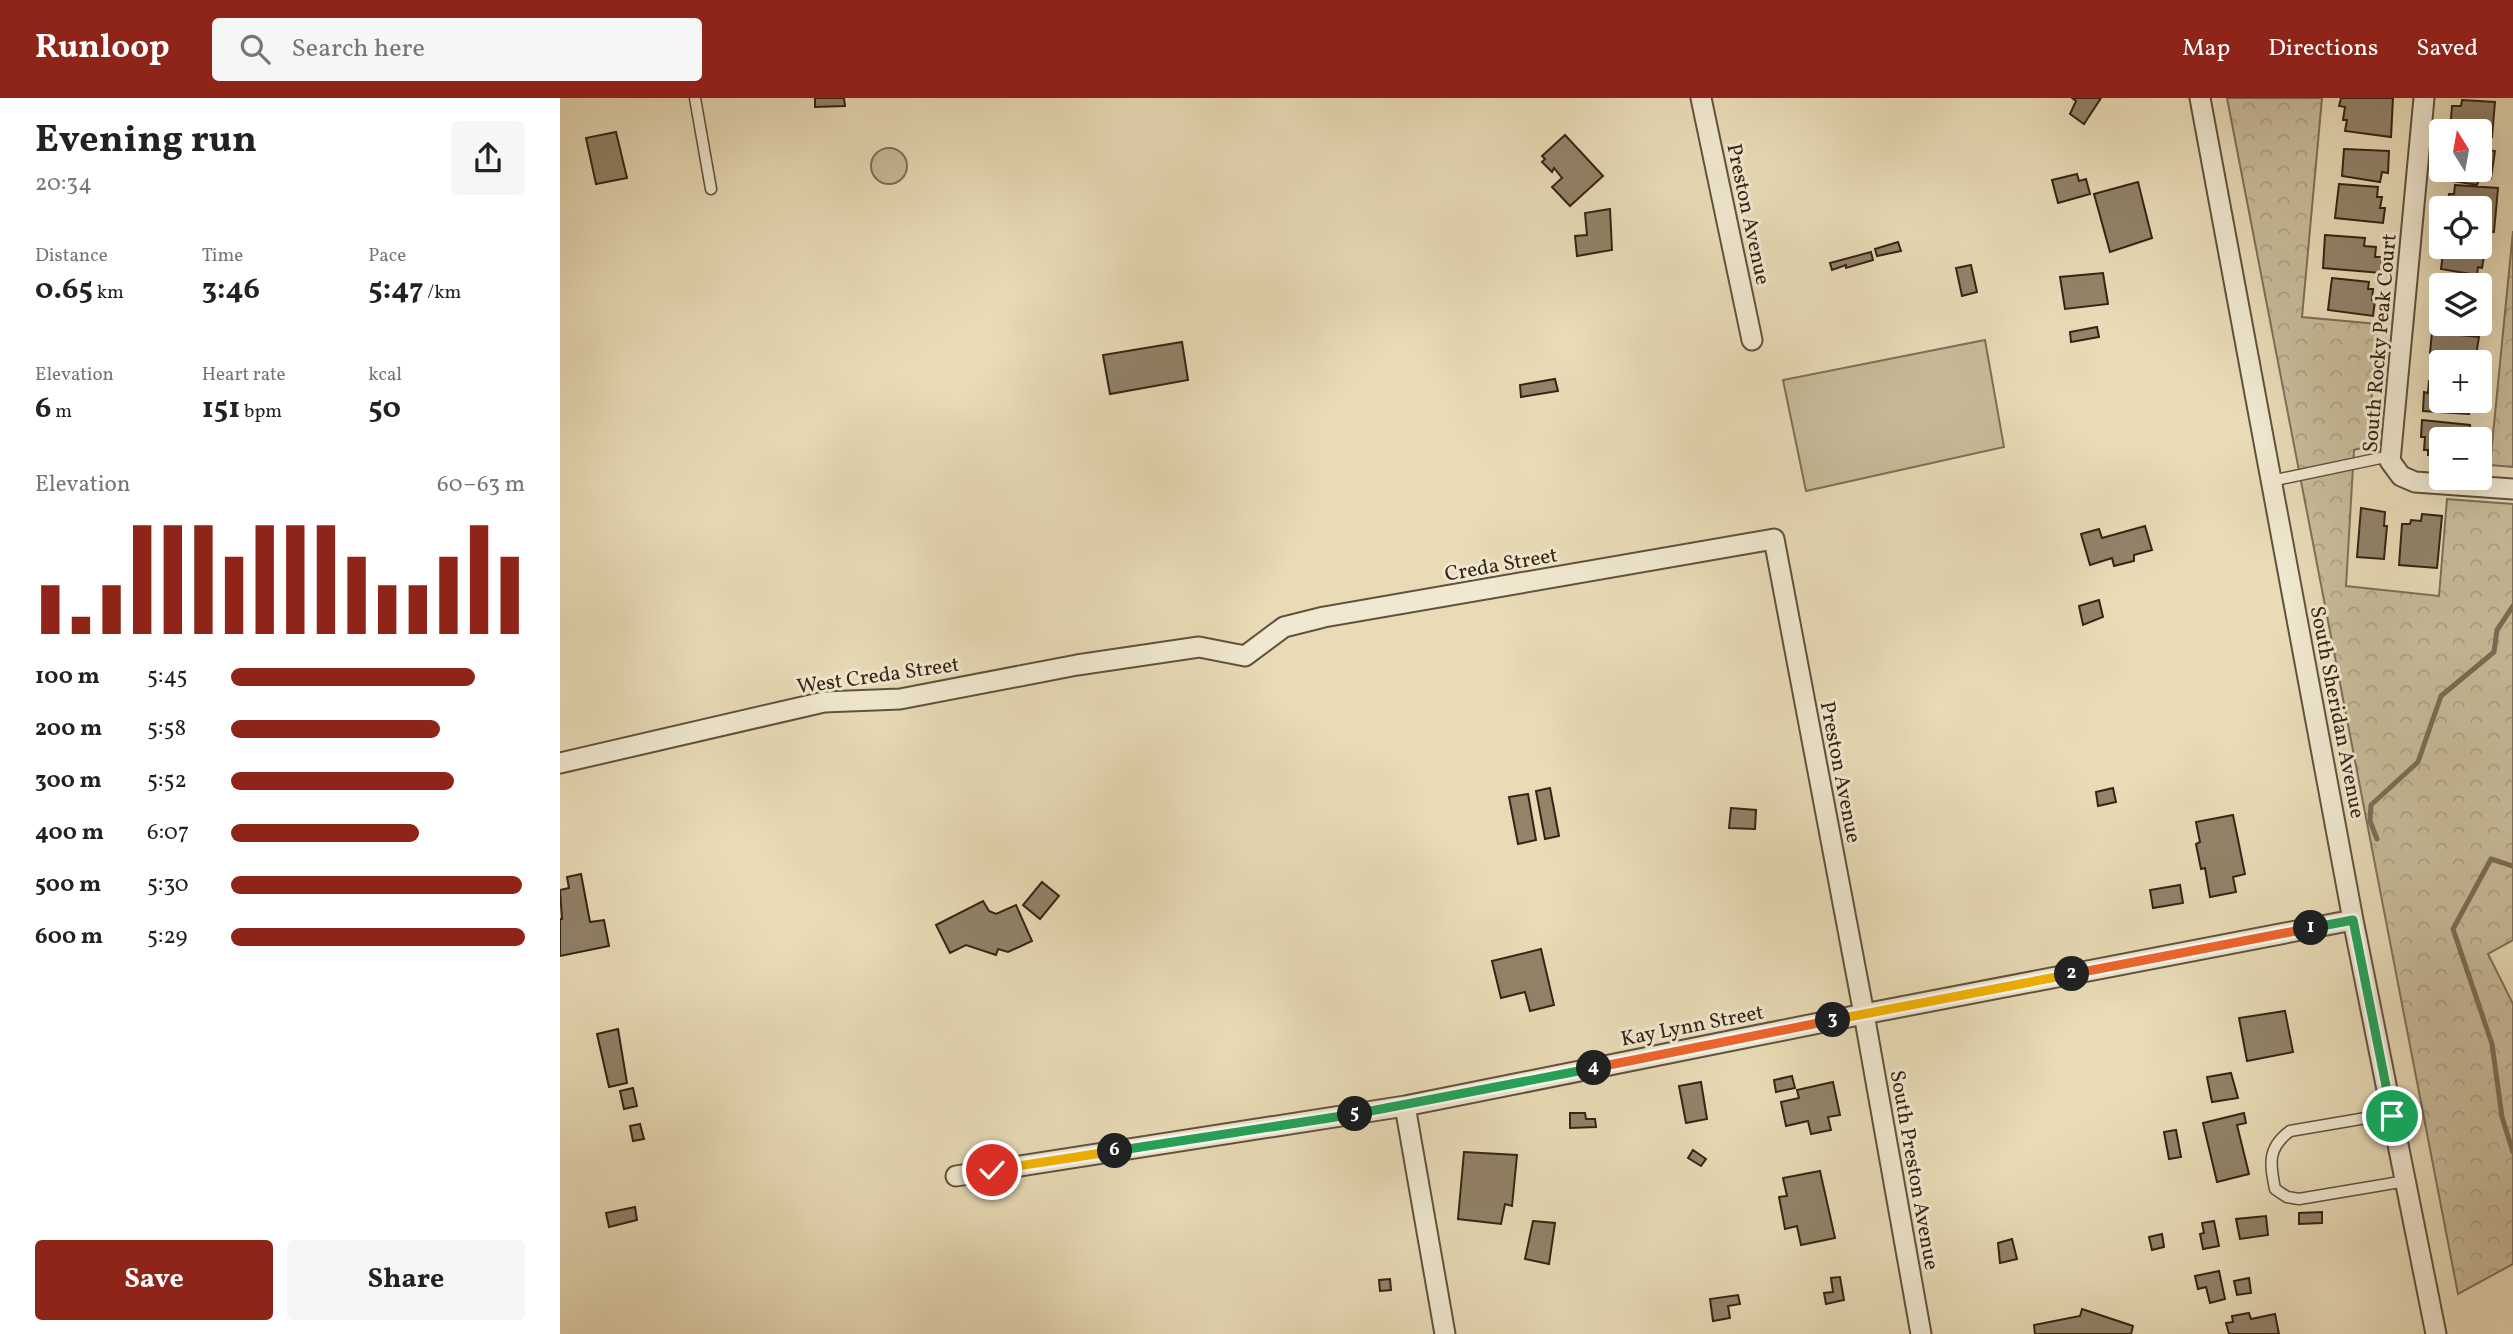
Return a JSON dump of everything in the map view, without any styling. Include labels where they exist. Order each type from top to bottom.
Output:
[{"type":"street","name":"Preston Avenue","points":[[1701,98],[1752,340]]},
{"type":"street","name":"South Sheridan Avenue","points":[[2200,98],[2353,920],[2436,1334]]},
{"type":"street","name":"South Rocky Peak Court","points":[[2424,98],[2390,468],[2415,482],[2513,489]]},
{"type":"street","name":"Preston Avenue","points":[[1773,539],[1864,1014]]},
{"type":"street","name":"Creda Street","points":[[1245,656],[1284,627],[1324,617],[1773,539]]},
{"type":"street","name":"West Creda Street","points":[[560,763],[824,702],[900,699],[1077,665],[1199,647],[1245,656]]},
{"type":"street","name":"Kay Lynn Street","points":[[956,1176],[1405,1106],[2353,920]]},
{"type":"street","name":"South Preston Avenue","points":[[1864,1014],[1921,1334]]},
{"type":"street","points":[[1405,1106],[1445,1334]]},
{"type":"lane","points":[[695,98],[711,189]]},
{"type":"lane","points":[[2271,481],[2390,468]]},
{"type":"lane","points":[[2392,1116],[2290,1131],[2280,1138],[2272,1150],[2273,1181],[2275,1189],[2287,1197],[2299,1199],[2406,1181]]},
{"type":"green space","points":[[2227,98],[2322,98],[2302,317],[2377,324],[2368,446],[2354,450],[2346,586],[2439,596],[2447,499],[2513,504],[2513,940],[2488,954],[2513,1004],[2513,1264],[2458,1294]]},
{"type":"green space","points":[[889,148],[901,154],[907,166],[901,178],[889,184],[877,178],[871,166],[877,154]]},
{"type":"green space","points":[[2513,231],[2513,467],[2492,465]]},
{"type":"green space","points":[[1985,340],[2004,447],[1806,491],[1783,380]]},
{"type":"building","points":[[815,98],[844,98],[845,106],[815,107]]},
{"type":"building","points":[[2072,98],[2101,98],[2084,124],[2070,114],[2076,101]]},
{"type":"building","points":[[2341,98],[2393,98],[2391,137],[2345,131],[2347,120],[2343,120],[2345,107],[2339,106]]},
{"type":"building","points":[[2462,100],[2495,102],[2492,137],[2492,119],[2451,119],[2452,106],[2461,106]]},
{"type":"building","points":[[616,132],[627,178],[596,184],[586,138]]},
{"type":"building","points":[[1565,135],[1603,176],[1570,206],[1552,187],[1562,178],[1554,168],[1552,172],[1542,162],[1545,159],[1542,156]]},
{"type":"building","points":[[2344,149],[2389,151],[2388,173],[2382,172],[2380,182],[2342,176]]},
{"type":"building","points":[[2492,151],[2495,151],[2492,171]]},
{"type":"building","points":[[2077,174],[2079,181],[2086,179],[2090,194],[2058,203],[2052,180]]},
{"type":"building","points":[[2138,182],[2152,238],[2110,252],[2094,194]]},
{"type":"building","points":[[2339,184],[2378,187],[2377,197],[2382,197],[2380,208],[2385,208],[2383,223],[2335,218]]},
{"type":"building","points":[[2455,185],[2498,188],[2494,232],[2492,196],[2449,196],[2454,194]]},
{"type":"building","points":[[1610,209],[1612,250],[1577,256],[1575,236],[1587,235],[1585,213]]},
{"type":"building","points":[[2325,235],[2365,238],[2364,246],[2376,247],[2375,257],[2382,257],[2381,273],[2323,268]]},
{"type":"building","points":[[1898,242],[1901,251],[1877,256],[1875,249]]},
{"type":"building","points":[[1871,252],[1873,260],[1832,270],[1830,263]]},
{"type":"building","points":[[2442,259],[2484,259],[2482,268],[2478,267],[2477,273],[2441,269]]},
{"type":"building","points":[[1971,265],[1977,292],[1962,296],[1956,268]]},
{"type":"building","points":[[2103,273],[2108,304],[2065,309],[2060,277]]},
{"type":"building","points":[[2332,278],[2369,282],[2368,289],[2373,289],[2372,300],[2375,301],[2373,316],[2328,310]]},
{"type":"building","points":[[2097,327],[2099,337],[2071,342],[2070,332]]},
{"type":"building","points":[[2432,336],[2479,337],[2477,350],[2430,350]]},
{"type":"building","points":[[1182,342],[1188,380],[1110,394],[1103,355]]},
{"type":"building","points":[[1555,379],[1558,391],[1521,397],[1520,385]]},
{"type":"building","points":[[2429,381],[2429,411],[2423,411],[2424,392],[2428,393]]},
{"type":"building","points":[[2422,420],[2470,425],[2429,427],[2429,455],[2428,450],[2424,450],[2425,437],[2421,437]]},
{"type":"building","points":[[2361,508],[2385,512],[2384,526],[2387,526],[2384,559],[2357,557]]},
{"type":"building","points":[[2422,514],[2442,516],[2437,568],[2399,565],[2402,524],[2410,524],[2411,520],[2421,521]]},
{"type":"building","points":[[2145,526],[2152,550],[2134,555],[2134,561],[2114,566],[2112,558],[2090,565],[2081,534],[2099,529],[2102,538]]},
{"type":"building","points":[[2099,600],[2103,617],[2083,625],[2079,606]]},
{"type":"building","points":[[1550,788],[1559,836],[1545,839],[1536,791]]},
{"type":"building","points":[[2113,788],[2116,802],[2098,806],[2096,792]]},
{"type":"building","points":[[1528,794],[1536,840],[1518,844],[1509,797]]},
{"type":"building","points":[[1731,808],[1756,810],[1755,829],[1729,828]]},
{"type":"building","points":[[2233,815],[2245,874],[2233,877],[2236,892],[2210,897],[2205,868],[2201,869],[2196,844],[2200,842],[2196,822]]},
{"type":"building","points":[[581,874],[590,922],[604,920],[609,946],[560,956],[560,890],[569,888],[567,877]]},
{"type":"building","points":[[1042,882],[1059,896],[1040,919],[1023,905]]},
{"type":"building","points":[[2180,885],[2183,903],[2153,908],[2150,890]]},
{"type":"building","points":[[983,901],[989,911],[996,914],[1016,905],[1032,941],[1008,952],[998,949],[996,955],[966,945],[950,953],[936,925]]},
{"type":"building","points":[[1541,949],[1554,1005],[1530,1011],[1525,992],[1501,998],[1492,961]]},
{"type":"building","points":[[2285,1011],[2293,1052],[2247,1061],[2239,1018]]},
{"type":"building","points":[[618,1029],[627,1083],[609,1087],[597,1034]]},
{"type":"building","points":[[2231,1073],[2238,1098],[2212,1102],[2207,1077]]},
{"type":"building","points":[[1792,1076],[1795,1088],[1776,1092],[1774,1080]]},
{"type":"building","points":[[1701,1082],[1707,1119],[1686,1123],[1679,1086]]},
{"type":"building","points":[[1833,1082],[1840,1115],[1828,1117],[1831,1130],[1811,1134],[1808,1121],[1786,1126],[1781,1102],[1799,1098],[1797,1090]]},
{"type":"building","points":[[633,1088],[637,1106],[624,1109],[620,1091]]},
{"type":"building","points":[[1570,1113],[1585,1113],[1586,1119],[1595,1119],[1596,1127],[1570,1128]]},
{"type":"building","points":[[2244,1113],[2246,1123],[2237,1125],[2249,1174],[2217,1182],[2203,1123]]},
{"type":"building","points":[[640,1124],[644,1139],[633,1141],[630,1126]]},
{"type":"building","points":[[2176,1130],[2181,1157],[2169,1159],[2164,1132]]},
{"type":"building","points":[[1693,1150],[1706,1159],[1701,1166],[1688,1158]]},
{"type":"building","points":[[1464,1152],[1517,1155],[1512,1206],[1505,1204],[1501,1224],[1458,1219]]},
{"type":"building","points":[[1820,1171],[1835,1238],[1801,1245],[1797,1226],[1785,1229],[1779,1197],[1787,1196],[1783,1178]]},
{"type":"building","points":[[635,1207],[637,1220],[609,1227],[606,1213]]},
{"type":"building","points":[[2322,1212],[2322,1223],[2299,1224],[2299,1213]]},
{"type":"building","points":[[2266,1216],[2268,1235],[2240,1239],[2236,1219]]},
{"type":"building","points":[[1533,1221],[1555,1223],[1549,1264],[1525,1259]]},
{"type":"building","points":[[2214,1221],[2219,1246],[2203,1249],[2200,1234],[2204,1233],[2202,1223]]},
{"type":"building","points":[[2162,1234],[2164,1247],[2152,1250],[2149,1237]]},
{"type":"building","points":[[2012,1239],[2017,1259],[2000,1263],[1998,1243]]},
{"type":"building","points":[[2219,1271],[2225,1299],[2210,1303],[2206,1287],[2198,1289],[2195,1276]]},
{"type":"building","points":[[1840,1277],[1844,1300],[1826,1304],[1824,1293],[1833,1292],[1831,1278]]},
{"type":"building","points":[[2249,1278],[2251,1293],[2237,1295],[2234,1281]]},
{"type":"building","points":[[1390,1279],[1391,1290],[1380,1291],[1379,1280]]},
{"type":"building","points":[[1738,1295],[1740,1304],[1728,1306],[1730,1318],[1713,1321],[1710,1299]]},
{"type":"building","points":[[2082,1309],[2133,1326],[2131,1334],[2035,1334],[2034,1325],[2080,1316]]},
{"type":"building","points":[[2249,1313],[2251,1319],[2275,1314],[2279,1334],[2229,1334],[2226,1323],[2233,1322],[2232,1316]]},
{"type":"waterway","points":[[2377,839],[2370,821],[2371,805],[2418,762],[2441,696],[2494,652],[2497,630],[2513,606]]},
{"type":"waterway","points":[[2513,866],[2491,859],[2453,929],[2492,1044],[2502,1117],[2513,1152]]},
{"type":"route","points":[[992,1170],[1405,1106],[2353,920],[2392,1116]]}]
